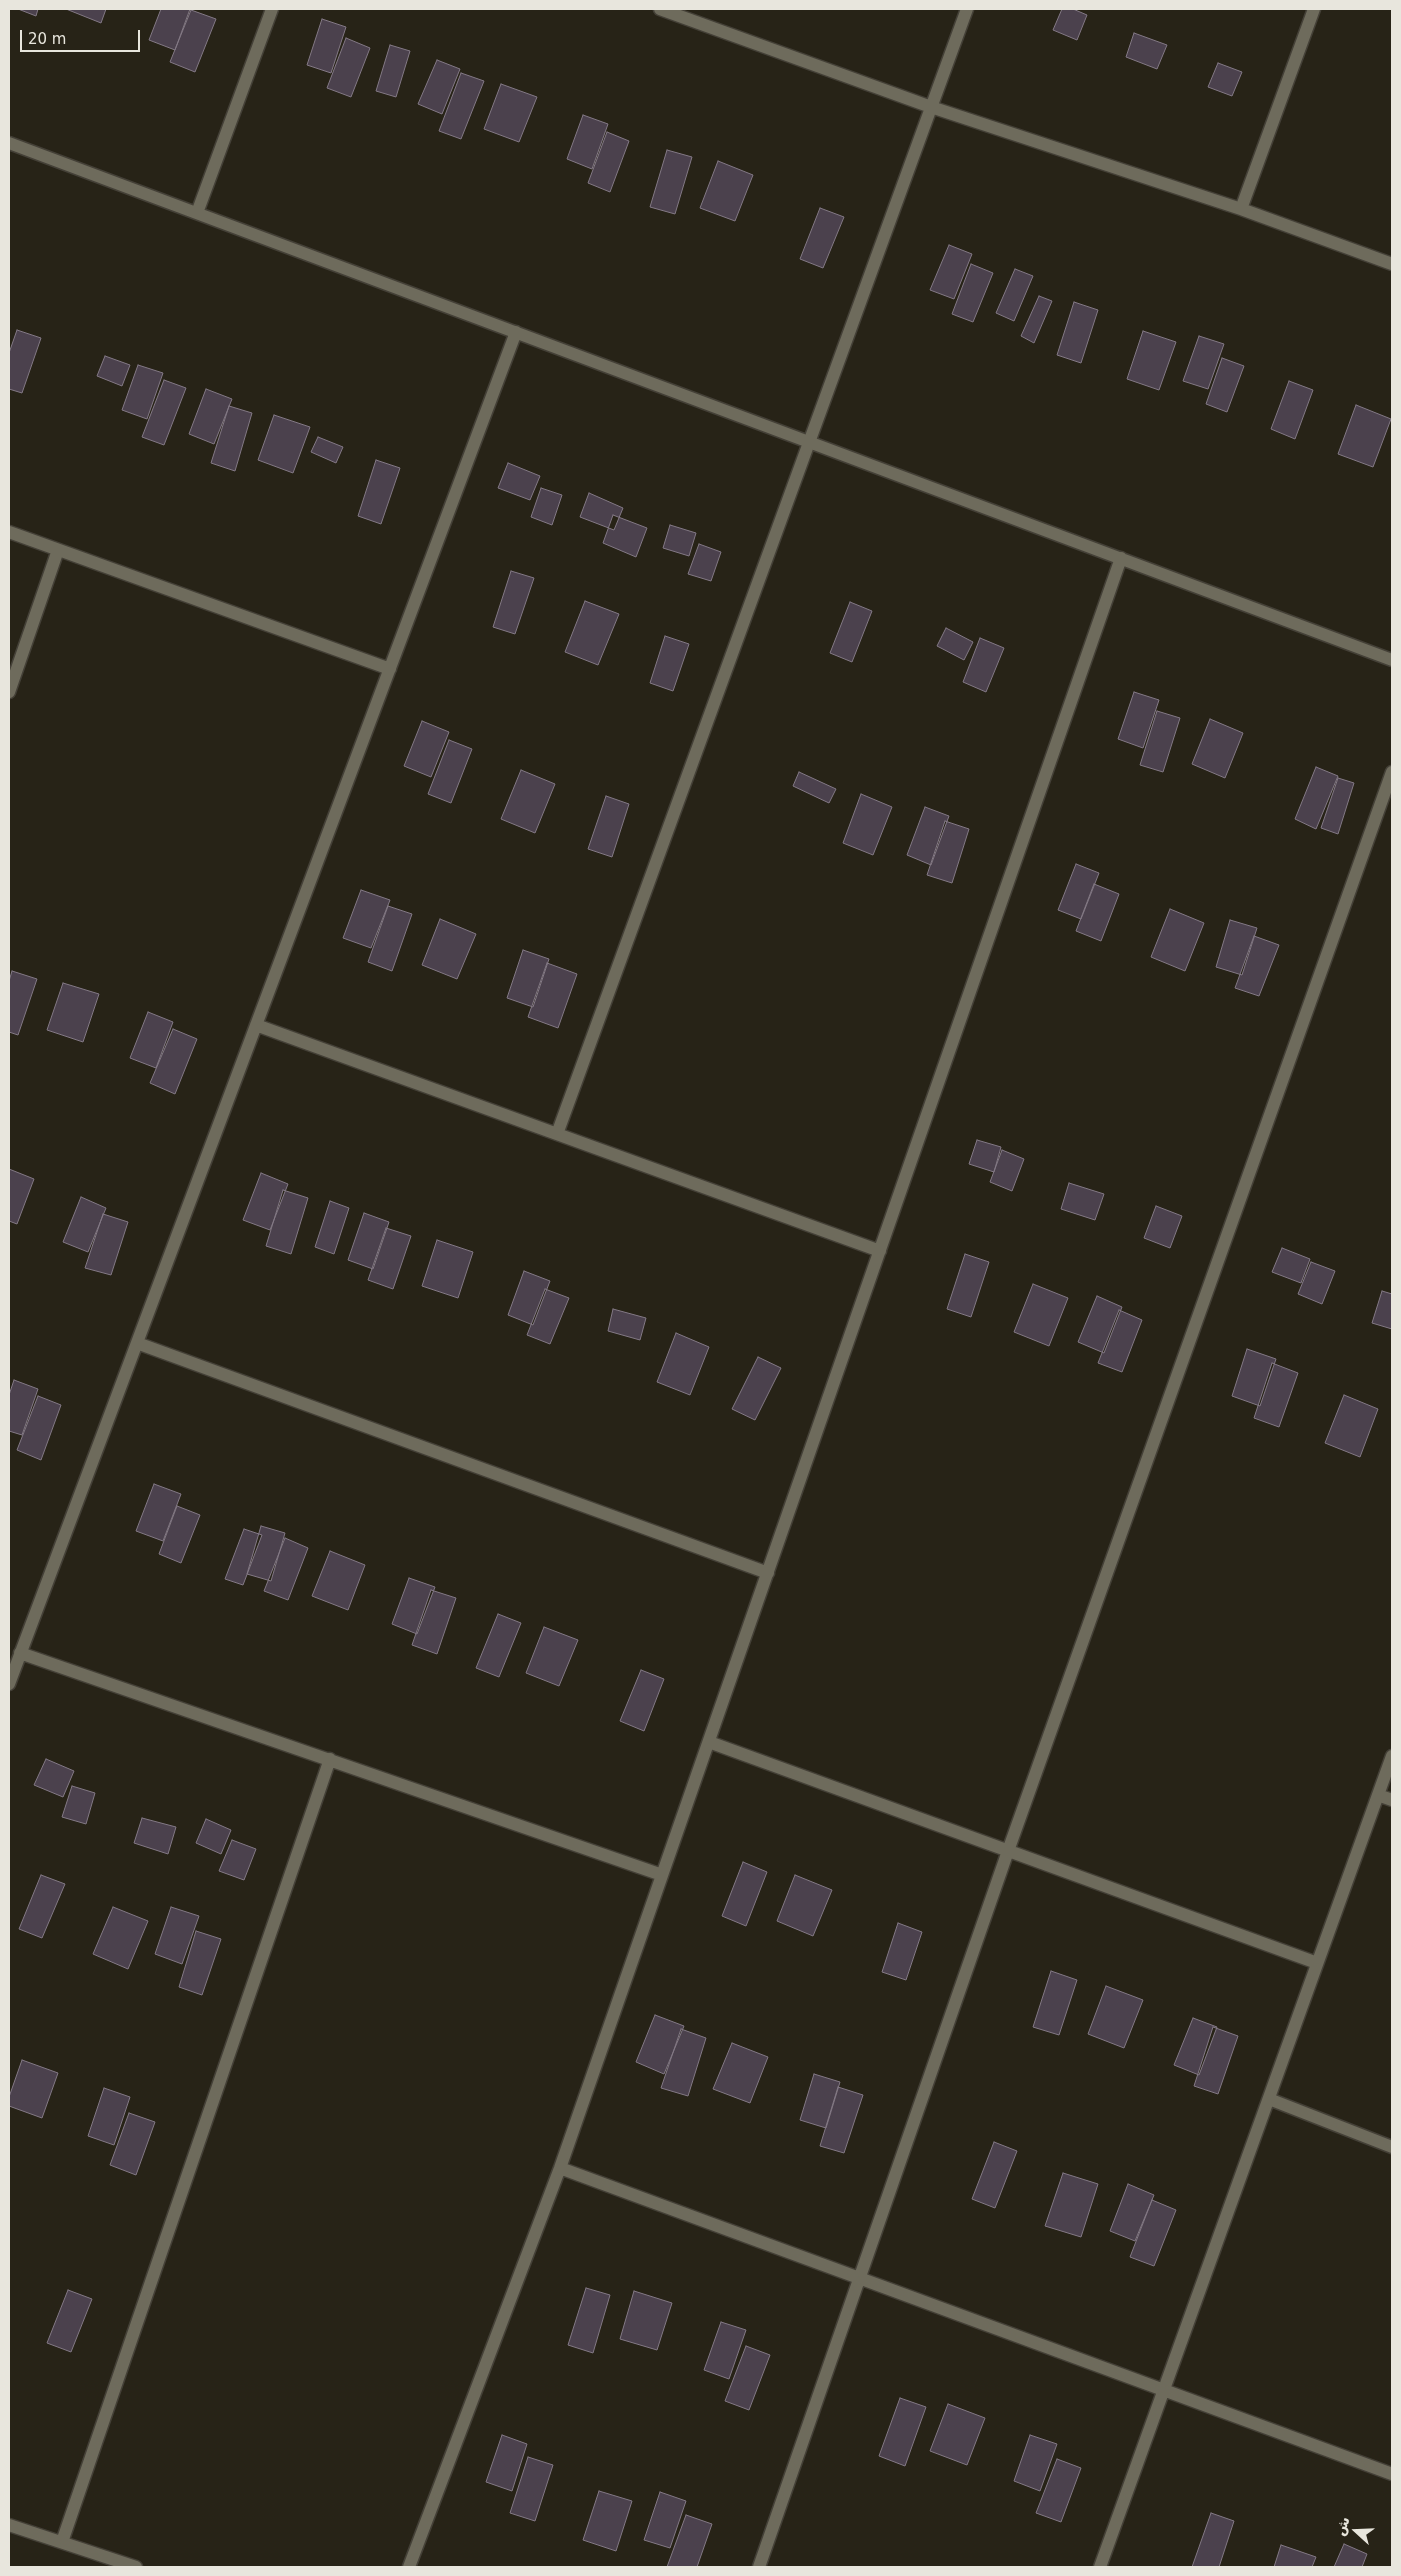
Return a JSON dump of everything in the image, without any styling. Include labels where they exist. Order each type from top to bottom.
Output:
[{"type":"street","points":[[197,213],[272,9]]},
{"type":"street","points":[[660,9],[931,107],[1241,209],[1392,264]]},
{"type":"street","points":[[557,1134],[967,9]]},
{"type":"street","points":[[1241,209],[1314,9]]},
{"type":"street","points":[[9,143],[1392,660]]},
{"type":"street","points":[[9,1684],[516,332]]},
{"type":"street","points":[[9,532],[390,669]]},
{"type":"street","points":[[9,692],[58,550]]},
{"type":"street","points":[[409,2567],[560,2168],[1121,558]]},
{"type":"street","points":[[759,2567],[1008,1851],[1392,772]]},
{"type":"street","points":[[256,1025],[880,1251]]},
{"type":"street","points":[[137,1343],[768,1573]]},
{"type":"street","points":[[20,1653],[662,1875]]},
{"type":"street","points":[[709,1742],[1317,1963]]},
{"type":"street","points":[[1100,2567],[1392,1756]]},
{"type":"street","points":[[62,2542],[330,1759]]},
{"type":"street","points":[[1378,1795],[1392,1800]]},
{"type":"street","points":[[1269,2099],[1392,2147]]},
{"type":"street","points":[[560,2168],[1392,2474]]},
{"type":"street","points":[[9,2525],[136,2567]]},
{"type":"building","points":[[18,9],[38,9],[36,16]]},
{"type":"building","points":[[66,9],[106,9],[101,23]]},
{"type":"building","points":[[161,9],[190,9],[175,50],[149,40]]},
{"type":"building","points":[[1062,9],[1073,9],[1087,15],[1077,40],[1053,30]]},
{"type":"building","points":[[191,10],[216,19],[195,72],[170,62]]},
{"type":"building","points":[[322,19],[346,27],[331,73],[307,65]]},
{"type":"building","points":[[1134,33],[1167,45],[1157,69],[1126,57]]},
{"type":"building","points":[[346,38],[370,48],[351,97],[327,88]]},
{"type":"building","points":[[390,45],[410,51],[396,97],[376,91]]},
{"type":"building","points":[[437,60],[460,69],[442,114],[418,104]]},
{"type":"building","points":[[1218,63],[1242,72],[1232,96],[1208,87]]},
{"type":"building","points":[[461,73],[484,81],[461,139],[439,131]]},
{"type":"building","points":[[501,84],[537,97],[519,142],[484,129]]},
{"type":"building","points":[[583,115],[608,124],[592,169],[567,159]]},
{"type":"building","points":[[607,132],[629,141],[610,192],[588,183]]},
{"type":"building","points":[[667,150],[692,157],[675,214],[650,207]]},
{"type":"building","points":[[718,161],[753,175],[735,221],[700,208]]},
{"type":"building","points":[[820,208],[844,217],[823,268],[800,259]]},
{"type":"building","points":[[949,245],[972,254],[954,299],[930,290]]},
{"type":"building","points":[[971,264],[993,273],[973,322],[952,314]]},
{"type":"building","points":[[1015,269],[1033,276],[1014,321],[996,313]]},
{"type":"building","points":[[1039,296],[1052,301],[1034,343],[1021,336]]},
{"type":"building","points":[[1074,302],[1098,310],[1081,363],[1057,355]]},
{"type":"building","points":[[17,330],[41,338],[22,393],[9,389],[9,353]]},
{"type":"building","points":[[1143,331],[1176,342],[1159,390],[1127,379]]},
{"type":"building","points":[[1199,336],[1224,344],[1208,389],[1183,381]]},
{"type":"building","points":[[105,356],[130,365],[122,386],[97,376]]},
{"type":"building","points":[[1222,358],[1244,366],[1227,412],[1206,404]]},
{"type":"building","points":[[138,365],[163,373],[147,419],[122,410]]},
{"type":"building","points":[[164,380],[186,388],[164,445],[142,437]]},
{"type":"building","points":[[1289,381],[1313,390],[1295,439],[1271,429]]},
{"type":"building","points":[[206,389],[232,399],[214,444],[189,434]]},
{"type":"building","points":[[1356,405],[1391,419],[1373,467],[1338,454]]},
{"type":"building","points":[[229,406],[252,413],[235,471],[211,463]]},
{"type":"building","points":[[274,415],[310,427],[293,473],[258,460]]},
{"type":"building","points":[[318,437],[343,447],[336,463],[311,452]]},
{"type":"building","points":[[376,460],[400,468],[381,524],[358,516]]},
{"type":"building","points":[[508,463],[540,476],[530,500],[498,488]]},
{"type":"building","points":[[541,488],[562,495],[552,525],[531,517]]},
{"type":"building","points":[[589,493],[623,508],[614,530],[580,517]]},
{"type":"building","points":[[613,515],[647,528],[636,557],[603,543]]},
{"type":"building","points":[[670,525],[696,533],[689,556],[663,548]]},
{"type":"building","points":[[699,544],[721,552],[711,581],[688,574]]},
{"type":"building","points":[[511,571],[534,578],[515,634],[493,627]]},
{"type":"building","points":[[585,601],[619,614],[598,665],[565,652]]},
{"type":"building","points":[[850,602],[872,611],[852,662],[830,653]]},
{"type":"building","points":[[946,628],[973,642],[964,660],[937,646]]},
{"type":"building","points":[[665,636],[689,644],[673,691],[650,683]]},
{"type":"building","points":[[980,638],[1004,648],[986,692],[963,682]]},
{"type":"building","points":[[1134,692],[1159,700],[1143,748],[1118,739]]},
{"type":"building","points":[[1157,711],[1180,718],[1163,772],[1140,765]]},
{"type":"building","points":[[1210,719],[1243,733],[1225,778],[1192,764]]},
{"type":"building","points":[[422,721],[449,732],[431,777],[404,766]]},
{"type":"building","points":[[449,740],[472,749],[451,803],[428,794]]},
{"type":"building","points":[[1316,767],[1338,776],[1316,829],[1295,819]]},
{"type":"building","points":[[521,770],[555,784],[535,833],[501,819]]},
{"type":"building","points":[[799,772],[836,789],[829,803],[793,786]]},
{"type":"building","points":[[1338,778],[1354,783],[1338,834],[1321,828]]},
{"type":"building","points":[[861,794],[892,807],[873,855],[843,843]]},
{"type":"building","points":[[606,796],[629,804],[612,857],[588,849]]},
{"type":"building","points":[[925,807],[949,816],[931,865],[907,855]]},
{"type":"building","points":[[945,821],[969,829],[952,883],[927,875]]},
{"type":"building","points":[[1076,864],[1099,873],[1081,919],[1058,910]]},
{"type":"building","points":[[1094,884],[1119,894],[1101,941],[1076,931]]},
{"type":"building","points":[[361,890],[390,900],[371,948],[343,938]]},
{"type":"building","points":[[388,906],[412,914],[392,971],[368,962]]},
{"type":"building","points":[[1170,909],[1204,923],[1185,971],[1151,957]]},
{"type":"building","points":[[440,919],[476,934],[457,979],[422,965]]},
{"type":"building","points":[[1230,920],[1257,928],[1242,975],[1216,967]]},
{"type":"building","points":[[1254,936],[1279,945],[1259,996],[1235,988]]},
{"type":"building","points":[[523,950],[549,959],[533,1007],[507,998]]},
{"type":"building","points":[[547,963],[577,974],[558,1028],[528,1017]]},
{"type":"building","points":[[12,971],[37,979],[18,1035],[9,1032],[9,981]]},
{"type":"building","points":[[63,983],[99,994],[83,1042],[47,1030]]},
{"type":"building","points":[[148,1012],[173,1022],[156,1068],[130,1058]]},
{"type":"building","points":[[173,1029],[197,1039],[175,1094],[150,1083]]},
{"type":"building","points":[[977,1140],[1001,1147],[994,1172],[969,1164]]},
{"type":"building","points":[[1002,1150],[1024,1159],[1012,1191],[990,1182]]},
{"type":"building","points":[[9,1169],[34,1179],[17,1224],[9,1221]]},
{"type":"building","points":[[261,1173],[288,1184],[270,1230],[243,1220]]},
{"type":"building","points":[[1069,1183],[1104,1194],[1095,1220],[1061,1209]]},
{"type":"building","points":[[283,1190],[308,1198],[291,1254],[266,1246]]},
{"type":"building","points":[[81,1197],[106,1208],[88,1252],[63,1242]]},
{"type":"building","points":[[330,1201],[349,1208],[334,1254],[315,1247]]},
{"type":"building","points":[[1156,1206],[1182,1216],[1170,1248],[1144,1238]]},
{"type":"building","points":[[364,1213],[389,1222],[373,1269],[348,1260]]},
{"type":"building","points":[[103,1214],[128,1222],[111,1275],[85,1268]]},
{"type":"building","points":[[386,1228],[411,1236],[393,1289],[368,1280]]},
{"type":"building","points":[[437,1240],[473,1252],[458,1298],[422,1286]]},
{"type":"building","points":[[1282,1248],[1310,1259],[1301,1283],[1272,1272]]},
{"type":"building","points":[[965,1254],[989,1262],[971,1317],[947,1309]]},
{"type":"building","points":[[1311,1262],[1335,1271],[1322,1304],[1298,1294]]},
{"type":"building","points":[[524,1271],[550,1281],[533,1325],[508,1315]]},
{"type":"building","points":[[1033,1284],[1068,1298],[1049,1346],[1014,1332]]},
{"type":"building","points":[[545,1289],[569,1298],[550,1344],[527,1335]]},
{"type":"building","points":[[1382,1291],[1392,1294],[1392,1329],[1372,1323]]},
{"type":"building","points":[[1097,1296],[1122,1307],[1104,1353],[1078,1342]]},
{"type":"building","points":[[613,1309],[646,1318],[640,1340],[608,1331]]},
{"type":"building","points":[[1119,1310],[1142,1320],[1122,1372],[1098,1363]]},
{"type":"building","points":[[676,1333],[709,1347],[690,1395],[657,1382]]},
{"type":"building","points":[[1247,1349],[1276,1359],[1260,1406],[1232,1396]]},
{"type":"building","points":[[758,1357],[781,1368],[755,1420],[732,1409]]},
{"type":"building","points":[[1272,1363],[1298,1373],[1279,1427],[1254,1418]]},
{"type":"building","points":[[14,1380],[38,1389],[22,1435],[9,1431],[9,1395]]},
{"type":"building","points":[[1344,1395],[1378,1409],[1360,1457],[1325,1443]]},
{"type":"building","points":[[38,1396],[61,1405],[41,1460],[17,1450]]},
{"type":"building","points":[[154,1484],[181,1494],[163,1541],[136,1531]]},
{"type":"building","points":[[177,1506],[200,1515],[181,1563],[159,1554]]},
{"type":"building","points":[[261,1526],[285,1533],[271,1581],[247,1574]]},
{"type":"building","points":[[244,1529],[262,1535],[243,1585],[225,1579]]},
{"type":"building","points":[[285,1538],[308,1548],[288,1600],[264,1591]]},
{"type":"building","points":[[330,1551],[365,1565],[348,1610],[312,1596]]},
{"type":"building","points":[[409,1578],[435,1587],[417,1634],[392,1624]]},
{"type":"building","points":[[431,1590],[456,1598],[437,1654],[412,1645]]},
{"type":"building","points":[[498,1614],[521,1623],[499,1677],[476,1668]]},
{"type":"building","points":[[544,1627],[578,1640],[559,1686],[526,1673]]},
{"type":"building","points":[[641,1670],[664,1679],[644,1731],[620,1721]]},
{"type":"building","points":[[46,1759],[74,1771],[63,1797],[34,1785]]},
{"type":"building","points":[[72,1786],[95,1793],[86,1824],[62,1817]]},
{"type":"building","points":[[142,1818],[176,1827],[168,1854],[134,1843]]},
{"type":"building","points":[[206,1819],[231,1830],[221,1854],[196,1843]]},
{"type":"building","points":[[232,1840],[256,1849],[244,1880],[219,1871]]},
{"type":"building","points":[[743,1862],[767,1872],[746,1926],[722,1916]]},
{"type":"building","points":[[41,1875],[65,1884],[42,1938],[19,1929]]},
{"type":"building","points":[[795,1875],[832,1890],[813,1936],[777,1921]]},
{"type":"building","points":[[113,1907],[148,1921],[128,1969],[93,1954]]},
{"type":"building","points":[[171,1907],[199,1916],[182,1964],[155,1954]]},
{"type":"building","points":[[898,1923],[922,1932],[906,1980],[882,1972]]},
{"type":"building","points":[[196,1931],[221,1939],[202,1995],[179,1987]]},
{"type":"building","points":[[1051,1971],[1077,1980],[1059,2035],[1033,2027]]},
{"type":"building","points":[[1106,1986],[1143,2000],[1124,2048],[1088,2034]]},
{"type":"building","points":[[655,2015],[684,2026],[664,2074],[636,2062]]},
{"type":"building","points":[[1193,2018],[1217,2027],[1199,2075],[1174,2065]]},
{"type":"building","points":[[1213,2027],[1238,2036],[1218,2094],[1194,2086]]},
{"type":"building","points":[[681,2029],[706,2038],[688,2096],[661,2088]]},
{"type":"building","points":[[732,2043],[768,2057],[750,2103],[713,2089]]},
{"type":"building","points":[[22,2060],[58,2073],[42,2118],[9,2106],[9,2097]]},
{"type":"building","points":[[814,2074],[840,2082],[826,2128],[800,2120]]},
{"type":"building","points":[[838,2087],[863,2095],[844,2153],[820,2146]]},
{"type":"building","points":[[104,2088],[130,2097],[114,2145],[88,2136]]},
{"type":"building","points":[[129,2113],[155,2122],[136,2175],[110,2165]]},
{"type":"building","points":[[994,2142],[1017,2151],[995,2208],[972,2199]]},
{"type":"building","points":[[1063,2173],[1098,2184],[1081,2237],[1045,2226]]},
{"type":"building","points":[[1128,2184],[1154,2195],[1135,2241],[1110,2231]]},
{"type":"building","points":[[1152,2200],[1176,2210],[1154,2266],[1130,2257]]},
{"type":"building","points":[[586,2288],[610,2295],[593,2353],[568,2345]]},
{"type":"building","points":[[68,2290],[92,2299],[71,2352],[47,2343]]},
{"type":"building","points":[[634,2291],[672,2303],[657,2350],[620,2339]]},
{"type":"building","points":[[721,2322],[746,2330],[729,2379],[704,2370]]},
{"type":"building","points":[[746,2346],[770,2355],[749,2410],[725,2401]]},
{"type":"building","points":[[900,2398],[926,2407],[905,2466],[879,2456]]},
{"type":"building","points":[[948,2404],[985,2418],[967,2465],[930,2451]]},
{"type":"building","points":[[502,2435],[527,2444],[512,2491],[486,2482]]},
{"type":"building","points":[[1030,2435],[1057,2444],[1040,2491],[1014,2481]]},
{"type":"building","points":[[528,2457],[553,2465],[535,2521],[510,2513]]},
{"type":"building","points":[[1057,2459],[1081,2468],[1061,2522],[1036,2513]]},
{"type":"building","points":[[599,2491],[632,2501],[616,2551],[583,2540]]},
{"type":"building","points":[[660,2492],[686,2501],[670,2548],[644,2540]]},
{"type":"building","points":[[1211,2513],[1234,2521],[1219,2567],[1192,2567]]},
{"type":"building","points":[[686,2515],[712,2524],[697,2567],[667,2567]]},
{"type":"building","points":[[1344,2544],[1367,2554],[1362,2567],[1334,2567]]},
{"type":"building","points":[[1281,2545],[1316,2557],[1312,2567],[1274,2567]]}]
